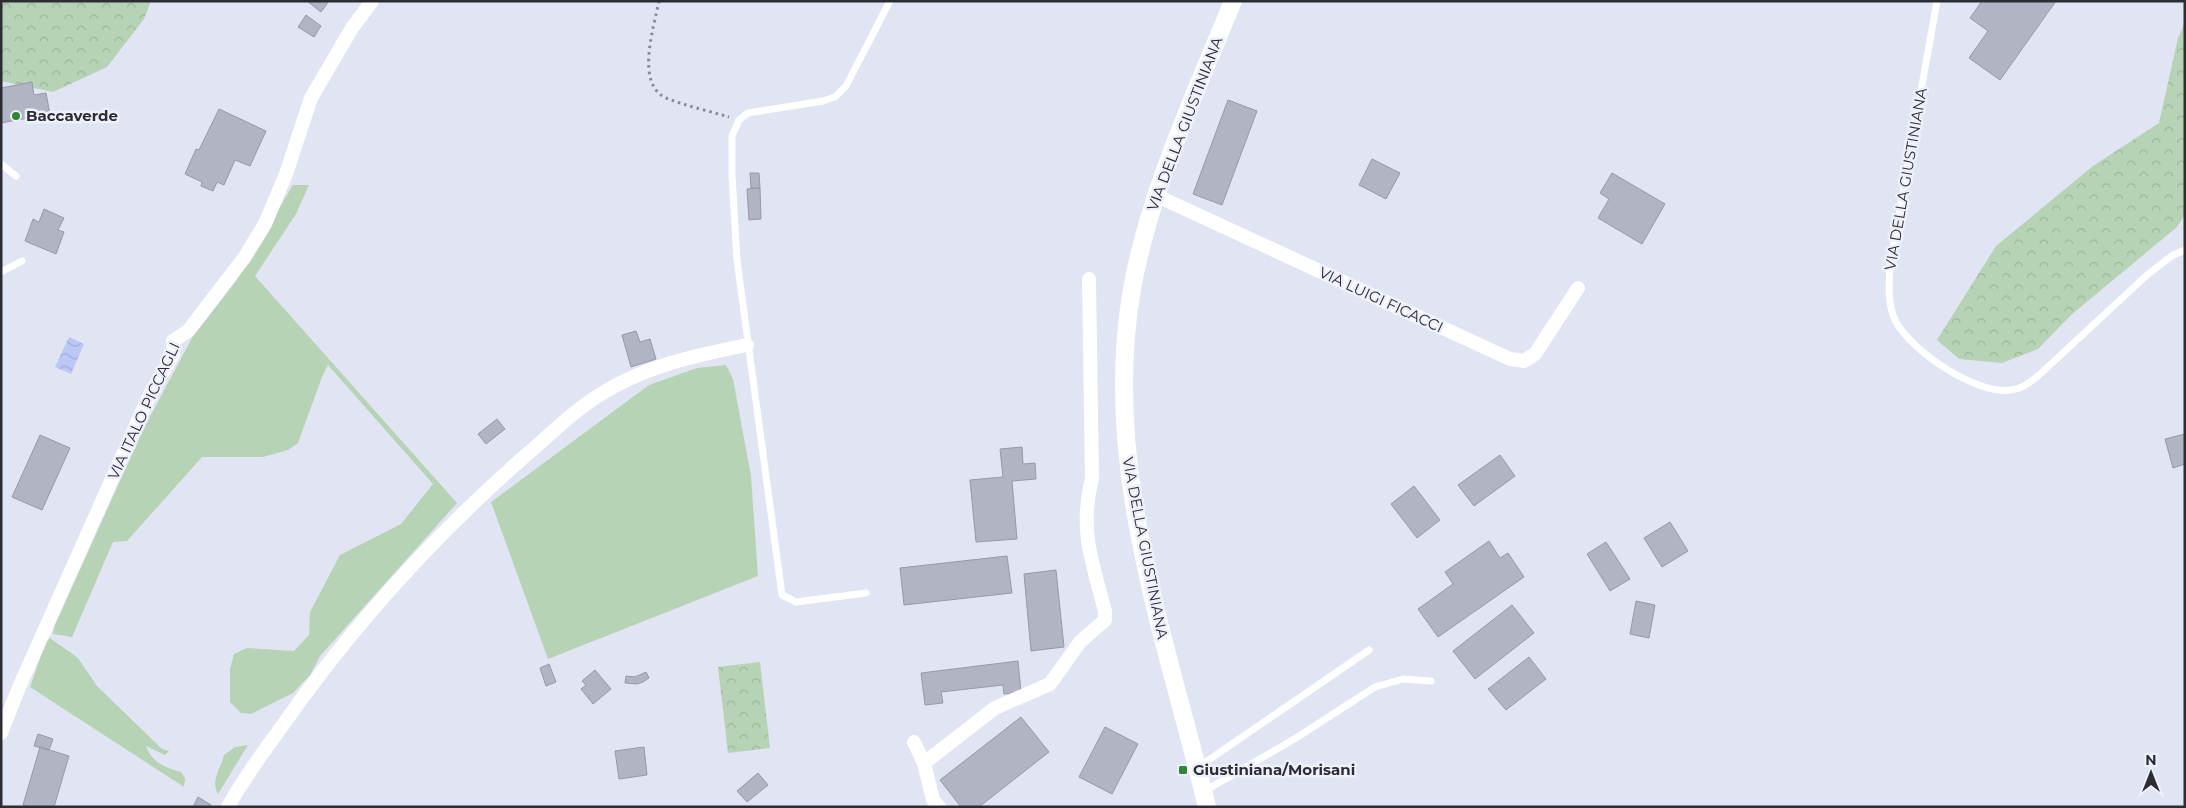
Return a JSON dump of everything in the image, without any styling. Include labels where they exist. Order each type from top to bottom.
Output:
[{"type":"street","name":"VIA ITALO PICCAGLI","points":[[1,733],[20,685],[150,394],[173,355],[173,341],[188,331],[244,258],[265,224],[286,174],[312,98],[352,28],[372,1]]},
{"type":"street","name":"VIA DELLA GIUSTINIANA","points":[[1205,799],[1151,590],[1131,492],[1125,440],[1124,373],[1130,305],[1138,261],[1157,196],[1177,138],[1233,1]]},
{"type":"street","name":"VIA LUIGI FICACCI","points":[[1157,196],[1510,359],[1524,361],[1535,354],[1578,288]]},
{"type":"street","points":[[924,763],[995,708],[1050,684],[1080,642],[1105,620],[1105,611],[1086,540],[1086,502],[1092,478],[1089,279]]},
{"type":"street","points":[[228,807],[244,779],[343,643],[452,525],[495,483],[573,415],[609,389],[634,376],[671,363],[747,345]]},
{"type":"street","points":[[914,742],[924,763],[934,800],[939,807]]},
{"type":"lane","points":[[866,593],[796,602],[782,595],[737,260],[732,175],[732,136],[739,120],[748,113],[823,102],[835,97],[846,86],[890,1]]},
{"type":"lane","name":"VIA DELLA GIUSTINIANA","points":[[1937,1],[1890,265],[1890,295],[1893,314],[1913,345],[1970,382],[1999,390],[2019,388],[2038,376],[2147,275],[2173,255],[2185,250]]},
{"type":"lane","points":[[1,164],[16,176]]},
{"type":"lane","points":[[1,272],[22,261]]},
{"type":"lane","points":[[1197,768],[1369,650]]},
{"type":"lane","points":[[1205,799],[1376,687],[1403,679],[1430,681]]},
{"type":"path","points":[[659,1],[648,65],[650,80],[655,89],[665,97],[739,120]]},
{"type":"green space","points":[[1,1],[151,1],[144,19],[107,67],[53,92],[1,81]]},
{"type":"green space","points":[[2185,22],[2185,215],[2177,227],[2071,315],[2038,349],[2002,363],[1959,359],[1937,340],[1996,246],[2093,166],[2159,123],[2178,38]]},
{"type":"green space","points":[[293,185],[309,185],[296,214],[255,276],[457,503],[320,656],[310,675],[293,693],[251,714],[241,713],[230,702],[230,669],[234,654],[247,648],[294,651],[309,635],[310,612],[340,555],[401,524],[433,484],[328,365],[298,443],[288,450],[263,457],[202,457],[127,541],[113,542],[72,637],[53,634],[55,625],[144,428],[192,338],[236,281]]},
{"type":"green space","points":[[726,365],[733,379],[751,476],[758,576],[548,659],[491,502],[649,385],[697,368]]},
{"type":"green space","points":[[50,638],[78,658],[97,686],[162,749],[169,751],[165,755],[146,746],[156,761],[181,772],[185,778],[184,787],[30,687],[46,642]]},
{"type":"green space","points":[[760,662],[770,748],[728,753],[718,667]]},
{"type":"green space","points":[[248,745],[218,794],[215,784],[224,755],[235,747]]},
{"type":"water","points":[[69,337],[84,344],[71,374],[55,367]]},
{"type":"building","points":[[307,1],[329,1],[321,12]]},
{"type":"building","points":[[1982,1],[2056,1],[2000,80],[1969,58],[1988,31],[1970,18]]},
{"type":"building","points":[[306,15],[321,26],[314,37],[298,27]]},
{"type":"building","points":[[32,82],[34,95],[46,93],[50,114],[1,123],[1,88]]},
{"type":"building","points":[[1228,100],[1257,111],[1222,205],[1193,194]]},
{"type":"building","points":[[219,109],[266,131],[250,166],[235,160],[224,185],[217,182],[213,191],[201,186],[202,182],[185,174],[196,149],[199,150]]},
{"type":"building","points":[[1372,159],[1400,173],[1386,199],[1359,185]]},
{"type":"building","points":[[750,173],[759,173],[760,188],[751,188]]},
{"type":"building","points":[[1612,173],[1665,204],[1642,244],[1598,218],[1609,199],[1600,193]]},
{"type":"building","points":[[760,188],[761,219],[749,220],[747,189]]},
{"type":"building","points":[[44,209],[64,218],[58,230],[64,232],[56,254],[25,241],[33,219],[39,222]]},
{"type":"building","points":[[636,331],[640,342],[650,339],[656,359],[631,367],[622,335]]},
{"type":"building","points":[[497,419],[505,429],[486,444],[478,434]]},
{"type":"building","points":[[2185,434],[2185,464],[2173,468],[2165,439]]},
{"type":"building","points":[[40,435],[70,448],[42,510],[12,497]]},
{"type":"building","points":[[1022,447],[1023,464],[1035,463],[1036,479],[1012,481],[1017,539],[976,542],[970,480],[1003,477],[1000,449]]},
{"type":"building","points":[[1500,455],[1515,476],[1474,506],[1458,485]]},
{"type":"building","points":[[1414,486],[1440,520],[1417,538],[1391,504]]},
{"type":"building","points":[[1670,522],[1688,551],[1662,567],[1644,538]]},
{"type":"building","points":[[1489,541],[1500,558],[1508,553],[1524,577],[1438,637],[1418,609],[1453,584],[1445,572]]},
{"type":"building","points":[[1606,542],[1630,579],[1610,591],[1587,554]]},
{"type":"building","points":[[1007,556],[1012,593],[904,605],[900,568]]},
{"type":"building","points":[[1056,570],[1064,647],[1031,651],[1024,574]]},
{"type":"building","points":[[1636,601],[1655,605],[1649,638],[1630,634]]},
{"type":"building","points":[[1512,605],[1534,633],[1475,679],[1453,651]]},
{"type":"building","points":[[1529,657],[1546,679],[1506,710],[1488,689]]},
{"type":"building","points":[[1018,661],[1021,692],[1004,694],[1003,685],[941,692],[943,703],[925,705],[921,673]]},
{"type":"building","points":[[549,664],[556,682],[546,686],[540,668]]},
{"type":"building","points":[[595,670],[611,689],[593,704],[581,689],[586,685],[582,681]]},
{"type":"building","points":[[646,672],[649,678],[643,682],[637,684],[625,683],[626,676],[635,677]]},
{"type":"building","points":[[1021,717],[1049,752],[979,807],[961,807],[940,780]]},
{"type":"building","points":[[1105,727],[1138,744],[1112,794],[1079,777]]},
{"type":"building","points":[[38,734],[53,739],[49,750],[34,746]]},
{"type":"building","points":[[40,747],[69,756],[54,807],[30,807],[23,805]]},
{"type":"building","points":[[644,747],[647,775],[619,779],[615,751]]},
{"type":"building","points":[[758,773],[768,785],[747,802],[737,791]]},
{"type":"building","points":[[198,797],[211,805],[210,807],[193,807]]},
{"type":"place","name":"Baccaverde","points":[[16,116]]},
{"type":"place","name":"Giustiniana/Morisani","points":[[1183,770]]}]
